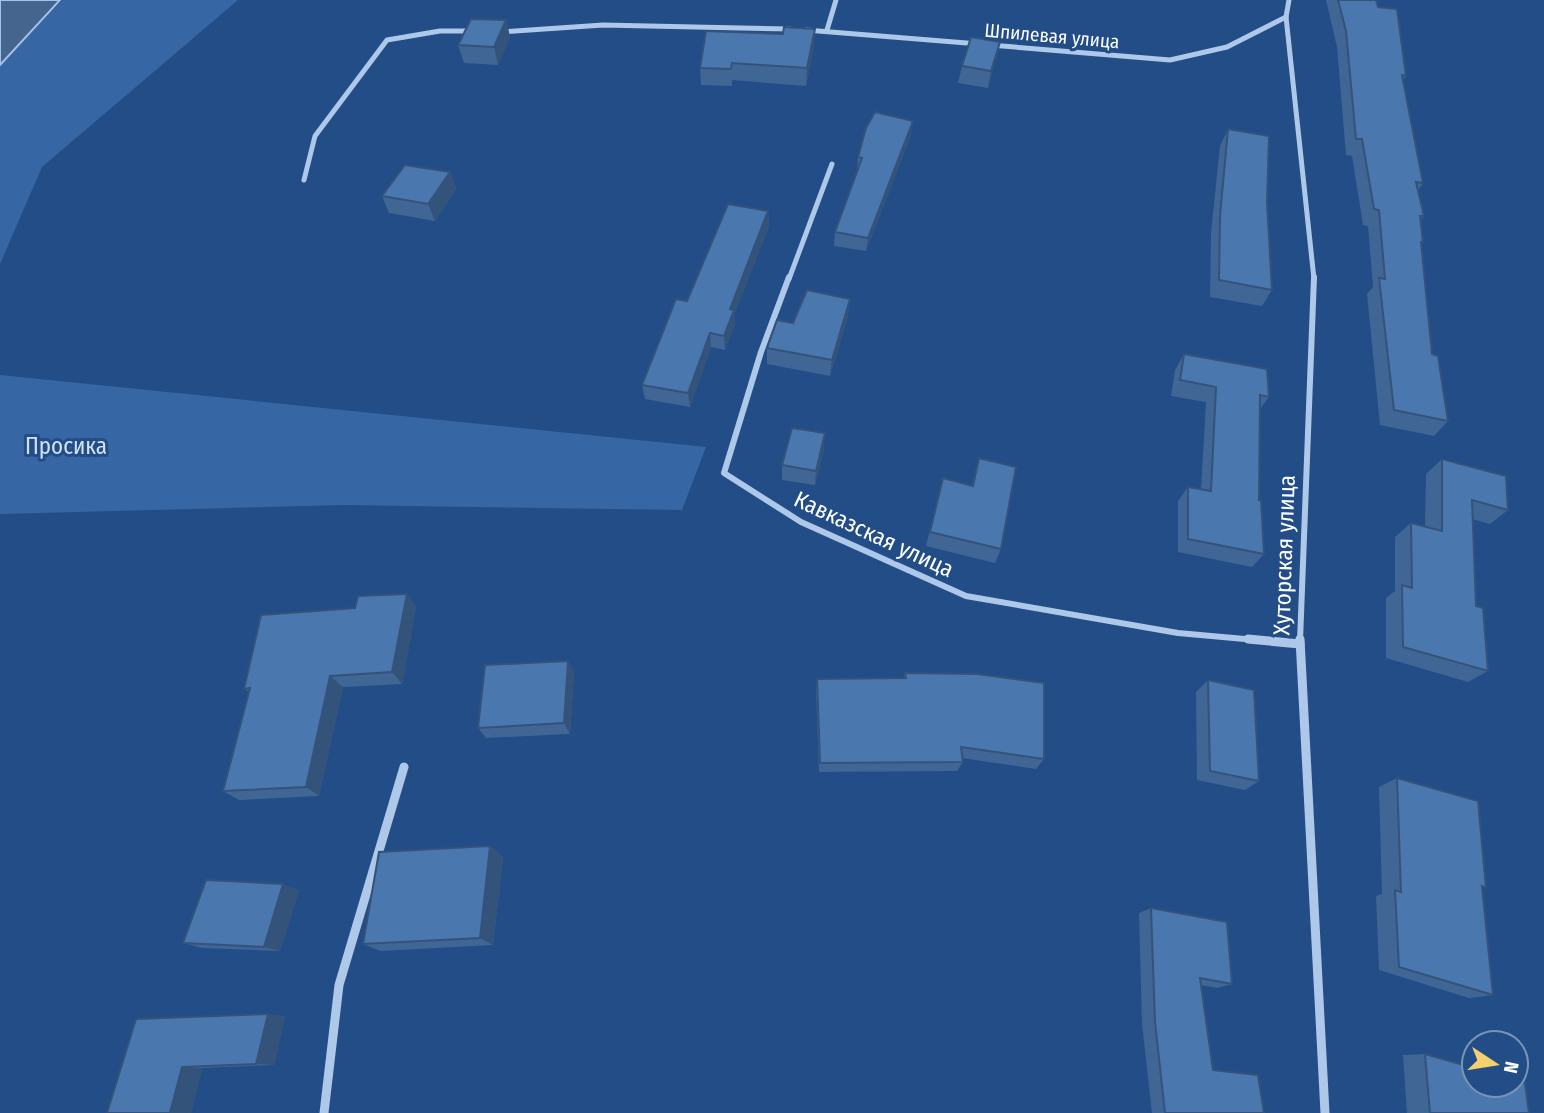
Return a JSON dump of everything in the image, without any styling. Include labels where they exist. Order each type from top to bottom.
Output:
[{"type":"street","points":[[827,30],[836,0]]},
{"type":"street","name":"Хуторская улица","points":[[1289,0],[1286,17],[1314,270],[1300,644],[1325,1113]]},
{"type":"street","name":"Шпилевая улица","points":[[492,32],[603,25],[827,30],[1170,60],[1227,47],[1286,17]]},
{"type":"street","points":[[304,180],[315,135],[387,40],[440,31],[479,32]]},
{"type":"street","name":"Кавказская улица","points":[[832,164],[761,352],[724,473],[802,522],[966,596],[1178,633],[1300,644]]},
{"type":"street","points":[[324,1113],[339,985],[404,766]]},
{"type":"green space","points":[[62,0],[238,0],[42,167],[0,264],[0,65]]},
{"type":"green space","name":"Просика","points":[[0,375],[706,447],[682,510],[344,505],[0,514]]},
{"type":"shaded area","points":[[0,0],[60,0],[0,65]]},
{"type":"building","points":[[1338,0],[1376,0],[1378,7],[1397,9],[1406,76],[1402,75],[1423,183],[1416,182],[1424,216],[1420,216],[1421,242],[1432,354],[1438,356],[1448,421],[1394,410],[1379,278],[1385,279],[1379,210],[1374,209],[1362,139],[1356,139],[1346,31]]},
{"type":"building","points":[[471,19],[506,20],[494,47],[458,45]]},
{"type":"building","points":[[784,27],[815,29],[807,68],[732,63],[731,69],[700,68],[706,31],[783,34]]},
{"type":"building","points":[[971,37],[1000,42],[991,71],[962,66]]},
{"type":"building","points":[[875,112],[913,121],[868,238],[835,232],[862,158],[858,157],[866,128]]},
{"type":"building","points":[[1228,129],[1269,136],[1267,202],[1272,290],[1219,280],[1220,216]]},
{"type":"building","points":[[405,165],[450,172],[428,204],[382,196]]},
{"type":"building","points":[[728,204],[768,211],[730,309],[734,310],[724,336],[710,333],[688,393],[642,385],[676,299],[687,301]]},
{"type":"building","points":[[807,290],[850,299],[832,360],[767,348],[777,320],[793,323]]},
{"type":"building","points":[[1184,354],[1267,369],[1269,397],[1260,395],[1259,500],[1264,554],[1188,539],[1188,487],[1211,491],[1216,387],[1180,380]]},
{"type":"building","points":[[792,428],[825,433],[816,471],[782,465]]},
{"type":"building","points":[[979,458],[1016,467],[1001,549],[930,532],[943,478],[973,486]]},
{"type":"building","points":[[1442,459],[1506,476],[1508,510],[1472,500],[1476,606],[1483,608],[1488,671],[1403,647],[1402,585],[1412,588],[1411,523],[1442,531]]},
{"type":"building","points":[[407,594],[392,672],[330,676],[306,787],[223,791],[250,688],[244,689],[261,615],[355,608],[358,596]]},
{"type":"building","points":[[568,661],[564,723],[478,728],[485,665]]},
{"type":"building","points":[[905,673],[977,674],[1044,683],[1044,759],[961,747],[963,762],[820,763],[817,679],[906,678]]},
{"type":"building","points":[[1208,680],[1254,690],[1259,781],[1210,771]]},
{"type":"building","points":[[1397,778],[1478,801],[1486,888],[1482,886],[1493,995],[1399,967],[1395,890],[1401,892]]},
{"type":"building","points":[[490,846],[480,938],[363,944],[379,852]]},
{"type":"building","points":[[206,880],[283,884],[264,947],[183,943]]},
{"type":"building","points":[[1151,908],[1227,922],[1232,984],[1200,978],[1213,1070],[1258,1075],[1264,1113],[1165,1113],[1155,1022]]},
{"type":"building","points":[[268,1014],[256,1064],[182,1067],[170,1113],[107,1113],[136,1019]]},
{"type":"building","points":[[1425,1054],[1460,1064],[1460,1099],[1527,1099],[1529,1113],[1430,1113]]}]
